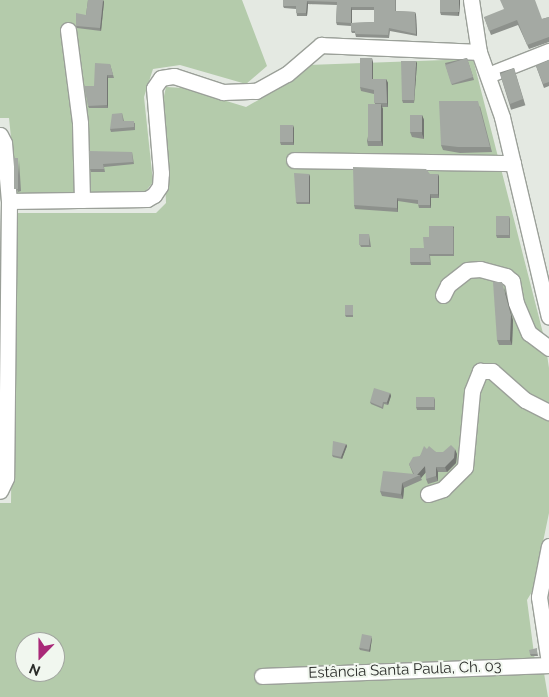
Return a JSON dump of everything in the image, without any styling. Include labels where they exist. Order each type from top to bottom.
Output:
[{"type":"street","points":[[470,0],[479,52],[489,78],[513,163],[549,316]]},
{"type":"street","points":[[68,30],[80,123],[82,200]]},
{"type":"street","points":[[9,201],[147,199],[154,196],[160,186],[161,173],[154,88],[161,78],[174,76],[223,92],[256,91],[286,74],[321,45],[479,52]]},
{"type":"street","points":[[489,78],[549,50]]},
{"type":"street","points":[[0,135],[4,143],[9,201],[6,478],[0,491]]},
{"type":"street","points":[[294,160],[513,163]]},
{"type":"street","points":[[443,295],[448,285],[467,270],[480,269],[506,276],[512,281],[516,303],[529,334],[549,348]]},
{"type":"street","points":[[428,494],[447,486],[465,467],[472,391],[480,371],[492,371],[536,407],[549,412]]},
{"type":"street","points":[[549,546],[539,597],[549,663]]},
{"type":"street","name":"Estância Santa Paula, Ch. 03","points":[[262,676],[549,663]]},
{"type":"green space","points":[[0,0],[242,0],[267,66],[246,84],[180,65],[153,69],[144,97],[153,182],[142,196],[17,196],[9,118],[0,118]]},
{"type":"green space","points":[[473,59],[545,341],[549,368],[549,513],[533,590],[527,600],[536,669],[544,673],[548,697],[0,697],[0,503],[11,503],[14,213],[156,213],[166,203],[162,105],[166,87],[184,88],[246,107],[276,90],[308,65]]},
{"type":"building","points":[[88,0],[103,0],[100,28],[76,26],[76,13],[86,15]]},
{"type":"building","points":[[283,0],[395,0],[395,11],[415,12],[416,34],[389,28],[388,35],[355,34],[355,31],[351,31],[351,23],[336,22],[337,2],[307,1],[306,13],[296,13],[296,6],[283,6]],"holes":[[[351,7],[374,7],[374,22],[351,23]]]},
{"type":"building","points":[[440,0],[459,0],[459,12],[440,12]]},
{"type":"building","points":[[500,0],[535,0],[542,19],[549,17],[549,37],[527,45],[517,20],[489,31],[484,17],[504,9]]},
{"type":"building","points":[[360,58],[372,58],[372,79],[386,79],[387,103],[374,103],[374,90],[360,87]]},
{"type":"building","points":[[467,58],[473,77],[451,84],[445,65]]},
{"type":"building","points":[[549,60],[549,82],[543,84],[536,66]]},
{"type":"building","points":[[401,61],[416,61],[414,100],[402,100]]},
{"type":"building","points":[[95,63],[110,64],[113,75],[107,75],[107,105],[88,106],[84,86],[94,86]]},
{"type":"building","points":[[514,68],[523,99],[510,104],[500,74]]},
{"type":"building","points":[[439,101],[478,101],[490,147],[441,145]]},
{"type":"building","points":[[368,104],[381,104],[381,141],[368,141]]},
{"type":"building","points":[[122,113],[123,121],[134,121],[134,127],[110,129],[112,114]]},
{"type":"building","points":[[410,115],[422,115],[422,132],[410,132]]},
{"type":"building","points":[[280,125],[293,125],[293,142],[280,142]]},
{"type":"building","points":[[89,151],[132,152],[133,162],[103,164],[104,169],[90,169]]},
{"type":"building","points":[[14,158],[18,158],[18,189],[14,189]]},
{"type":"building","points":[[353,167],[426,169],[430,174],[438,174],[438,194],[430,194],[430,205],[418,205],[418,200],[397,198],[397,208],[354,205]]},
{"type":"building","points":[[294,173],[309,174],[309,202],[296,202]]},
{"type":"building","points":[[496,216],[509,216],[509,235],[496,235]]},
{"type":"building","points":[[429,226],[453,226],[453,254],[429,254],[430,262],[410,262],[410,248],[424,248],[423,237],[429,237]]},
{"type":"building","points":[[359,234],[369,234],[369,245],[359,245]]},
{"type":"building","points":[[493,282],[502,282],[511,315],[510,340],[497,340]]},
{"type":"building","points":[[345,305],[353,305],[353,315],[345,315]]},
{"type":"building","points":[[374,388],[390,393],[387,402],[383,402],[382,407],[370,402]]},
{"type":"building","points":[[416,397],[434,397],[434,407],[416,407]]},
{"type":"building","points":[[333,441],[346,444],[341,457],[332,455]]},
{"type":"building","points":[[451,445],[455,449],[454,458],[445,467],[436,467],[436,476],[426,479],[425,466],[417,475],[420,475],[402,483],[401,494],[380,491],[383,471],[414,474],[409,464],[413,457],[420,456],[424,446],[427,449],[429,446],[436,452],[443,452]]},
{"type":"building","points":[[362,634],[372,636],[369,650],[359,648]]},
{"type":"building","points":[[537,648],[537,654],[530,654],[529,650]]}]
